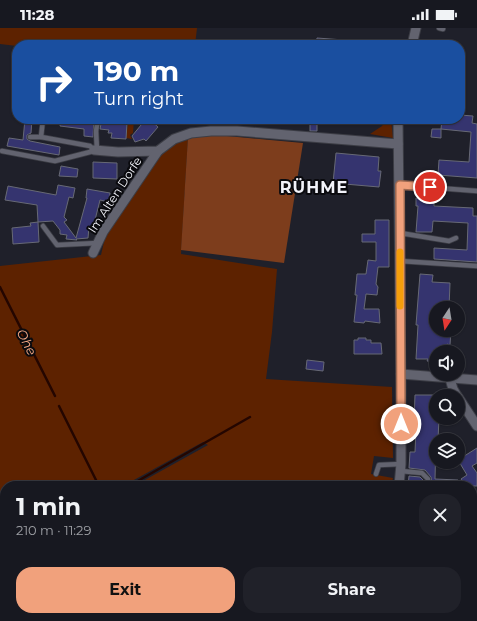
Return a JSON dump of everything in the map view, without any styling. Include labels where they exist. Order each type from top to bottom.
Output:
[{"type":"street","points":[[413,40],[416,28]]},
{"type":"street","points":[[398,124],[400,185],[401,374],[401,468],[400,481]]},
{"type":"street","name":"Im Alten Dorfe","points":[[93,252],[107,226],[158,151],[167,143],[182,136],[202,131],[237,131],[398,144]]},
{"type":"street","name":"Im Alten Dorfe","points":[[96,150],[135,152],[158,151]]},
{"type":"street","points":[[401,374],[429,377]]},
{"type":"street","points":[[465,380],[477,380]]},
{"type":"street","points":[[465,408],[477,426]]},
{"type":"lane","points":[[41,137],[42,124]]},
{"type":"lane","points":[[96,150],[97,124]]},
{"type":"lane","points":[[30,137],[41,137],[90,146],[96,150]]},
{"type":"lane","points":[[2,151],[56,161],[96,150]]},
{"type":"lane","points":[[400,185],[477,191]]},
{"type":"lane","points":[[43,226],[57,245],[98,243]]},
{"type":"lane","points":[[400,233],[449,241],[456,238]]},
{"type":"lane","points":[[400,261],[477,266]]},
{"type":"lane","points":[[376,474],[379,465],[422,473],[425,474],[428,481]]},
{"type":"shaded area","points":[[0,28],[197,28],[196,40],[12,40],[12,45],[0,44]]},
{"type":"shaded area","points":[[128,124],[134,124],[133,133],[130,135],[132,139],[126,138]]},
{"type":"shaded area","points":[[383,124],[392,124],[393,138],[370,134]]},
{"type":"shaded area","points":[[206,134],[303,143],[284,263],[181,250],[188,137]]},
{"type":"shaded area","points":[[188,137],[181,254],[277,269],[272,332],[266,379],[392,387],[393,458],[374,456],[371,474],[393,478],[392,481],[143,481],[208,445],[203,442],[132,481],[0,481],[0,266],[101,255],[106,233],[162,152]]},
{"type":"building","points":[[317,38],[344,40],[317,40]]},
{"type":"building","points":[[465,115],[473,116],[472,123],[477,124],[477,178],[438,175],[439,160],[469,162],[471,132],[441,129],[442,124],[465,124]]},
{"type":"building","points":[[25,124],[32,124],[31,133],[27,135],[27,139],[30,141],[60,147],[59,155],[7,146],[9,138],[23,140]]},
{"type":"building","points":[[60,124],[94,124],[93,137],[84,136],[84,129],[60,126]]},
{"type":"building","points":[[101,124],[127,124],[126,139],[111,138],[112,133],[108,133],[109,130],[100,129]]},
{"type":"building","points":[[142,124],[155,124],[158,127],[146,141],[144,139],[135,142],[132,136]]},
{"type":"building","points":[[310,124],[317,124],[317,131],[310,131]]},
{"type":"building","points":[[432,129],[441,129],[441,138],[431,137]]},
{"type":"building","points":[[336,153],[379,157],[378,171],[381,171],[379,187],[333,183]]},
{"type":"building","points":[[93,162],[117,163],[117,179],[93,178]]},
{"type":"building","points":[[61,166],[78,169],[77,177],[59,176]]},
{"type":"building","points":[[58,185],[75,188],[73,198],[69,197],[64,217],[67,220],[64,222],[76,238],[87,198],[87,189],[110,193],[109,202],[100,200],[93,228],[89,227],[88,238],[76,239],[77,240],[66,239],[67,235],[60,234],[60,230],[53,221],[38,222],[37,205],[5,200],[8,186],[56,195]]},
{"type":"building","points":[[416,198],[434,199],[434,206],[473,208],[473,216],[477,216],[477,262],[434,259],[434,248],[467,250],[468,223],[433,221],[432,232],[416,232],[418,206],[416,206]]},
{"type":"building","points":[[375,220],[389,220],[389,267],[378,267],[376,284],[378,287],[377,295],[366,294],[364,309],[379,309],[380,323],[365,321],[364,323],[354,322],[357,295],[355,295],[357,274],[366,274],[368,260],[376,261],[376,242],[362,242],[362,234],[375,234]]},
{"type":"building","points":[[38,222],[39,242],[13,244],[12,228],[31,226],[30,223]]},
{"type":"building","points":[[420,274],[433,275],[432,282],[450,283],[449,301],[429,301],[429,337],[451,337],[450,345],[429,345],[429,361],[427,361],[428,359],[416,359],[418,325],[416,325]]},
{"type":"building","points":[[358,338],[366,338],[366,340],[371,340],[371,343],[381,343],[382,354],[354,354],[354,340],[358,340]]},
{"type":"building","points":[[307,360],[324,362],[323,371],[306,369]]},
{"type":"building","points":[[415,395],[429,395],[429,425],[439,425],[438,433],[429,433],[429,469],[435,469],[435,479],[458,481],[431,481],[431,477],[425,470],[409,468],[410,452],[415,452],[416,429],[410,429],[410,421],[414,421]]},
{"type":"building","points":[[477,448],[477,463],[472,466],[477,473],[477,481],[462,481],[461,479],[467,475],[463,469],[465,469],[465,456]]},
{"type":"building","points":[[409,476],[420,477],[424,481],[408,481]]},
{"type":"waterway","name":"Ohe","points":[[0,287],[55,396]]},
{"type":"waterway","name":"Ohe","points":[[59,406],[96,481]]},
{"type":"waterway","points":[[138,481],[250,417]]},
{"type":"slow traffic","points":[[400,252],[400,306]]},
{"type":"district","name":"RÜHME","points":[[314,187]]},
{"type":"route","points":[[401,424],[400,185],[430,187]]}]
